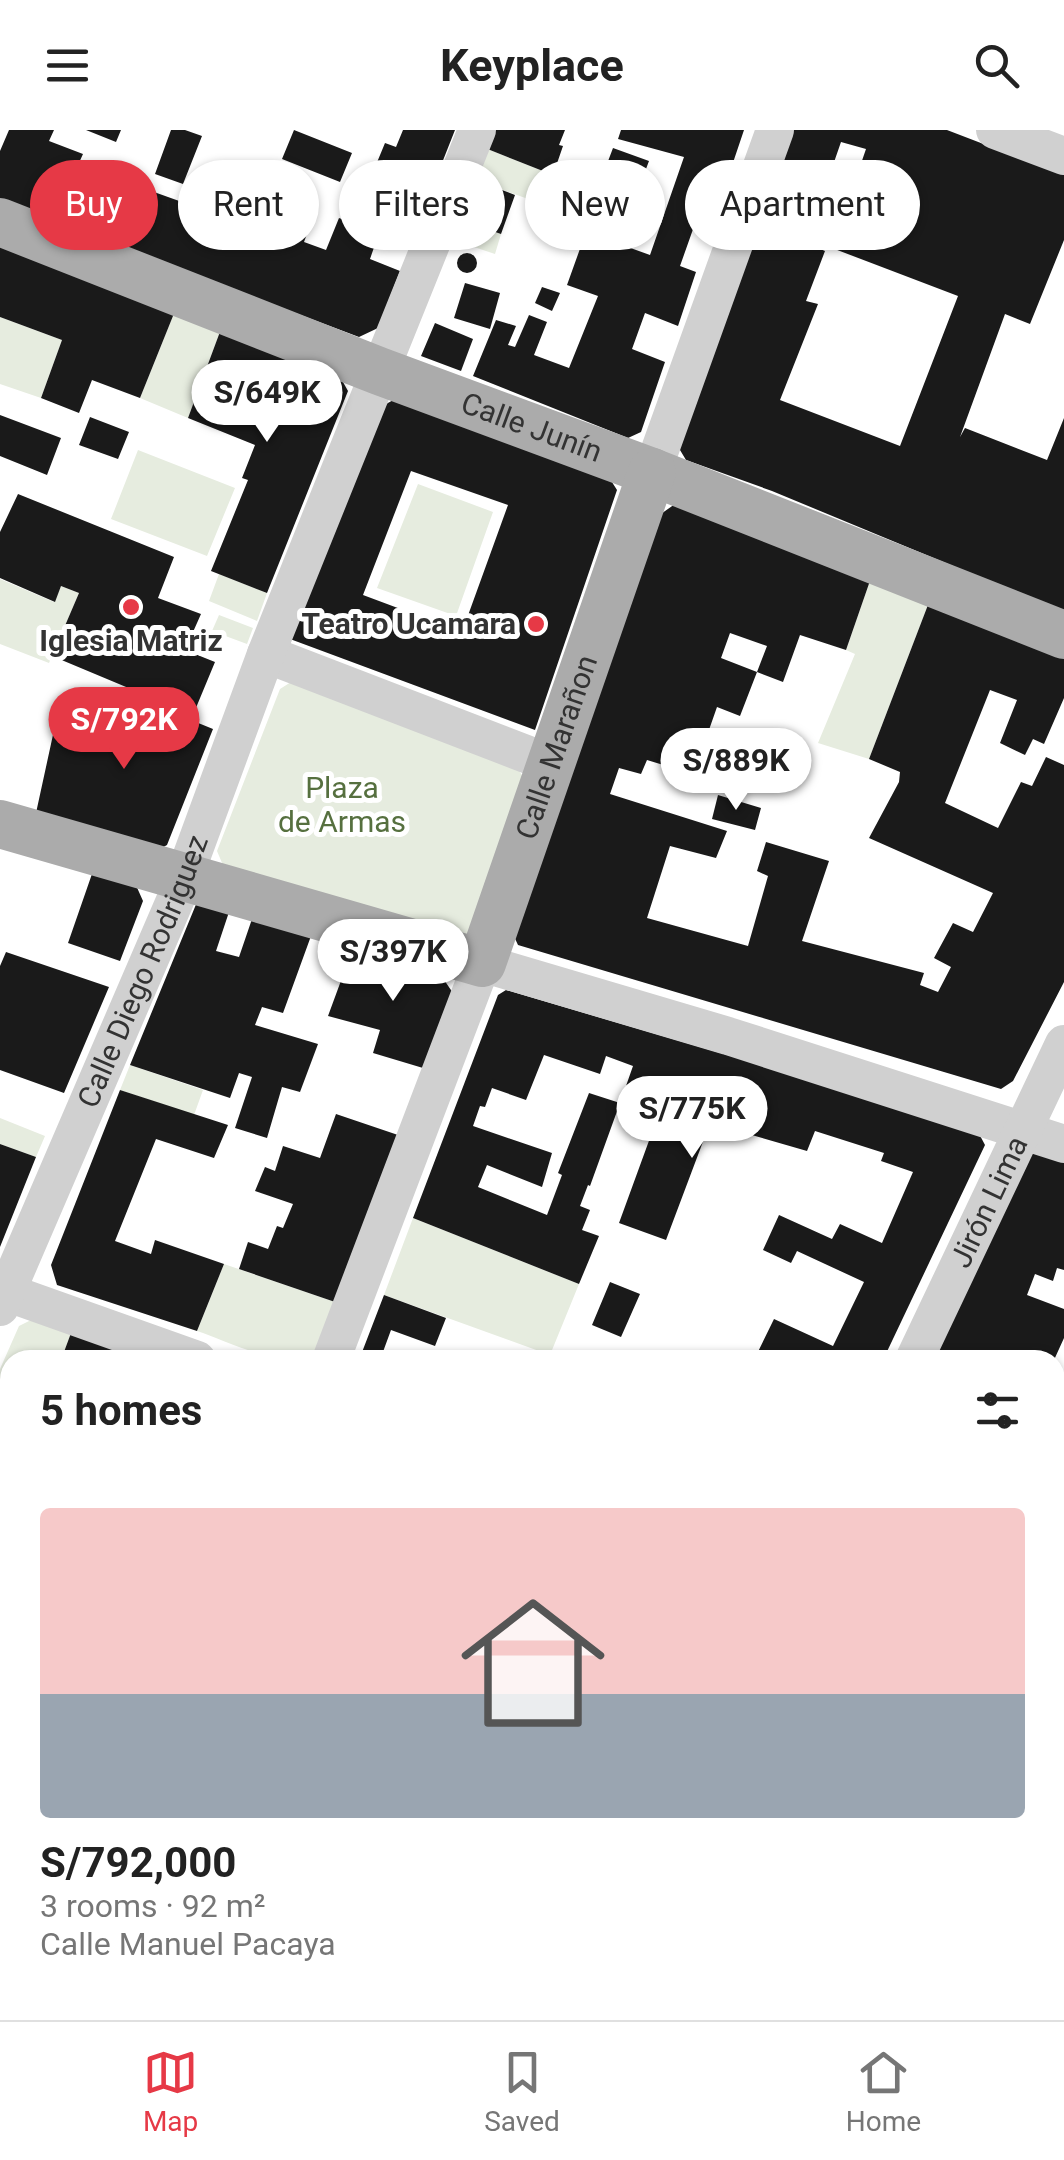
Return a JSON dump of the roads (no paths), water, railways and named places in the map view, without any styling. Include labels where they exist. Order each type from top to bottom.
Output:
[{"type":"main road","name":"Calle Junín","points":[[0,222],[1064,635]]},
{"type":"main road","name":"Calle Marañon","points":[[482,963],[652,472]]},
{"type":"main road","points":[[0,824],[482,963]]},
{"type":"street","name":"Calle Diego Rodriguez","points":[[2,1297],[184,877],[266,654],[477,130]]},
{"type":"street","name":"Calle Marañon","points":[[652,472],[775,130]]},
{"type":"street","points":[[995,130],[1064,156]]},
{"type":"street","points":[[266,654],[552,764]]},
{"type":"street","name":"Calle Marañon","points":[[334,1350],[482,963]]},
{"type":"street","points":[[482,963],[728,1036],[1064,1144]]},
{"type":"street","name":"Jirón Lima","points":[[919,1350],[1064,1044]]},
{"type":"street","points":[[2,1297],[166,1350]]},
{"type":"place","name":"Iglesia Matriz","points":[[131,607]]},
{"type":"place","name":"Teatro Ucamara","points":[[536,624]]},
{"type":"park label","name":"Plaza de Armas","points":[[342,805]]}]
